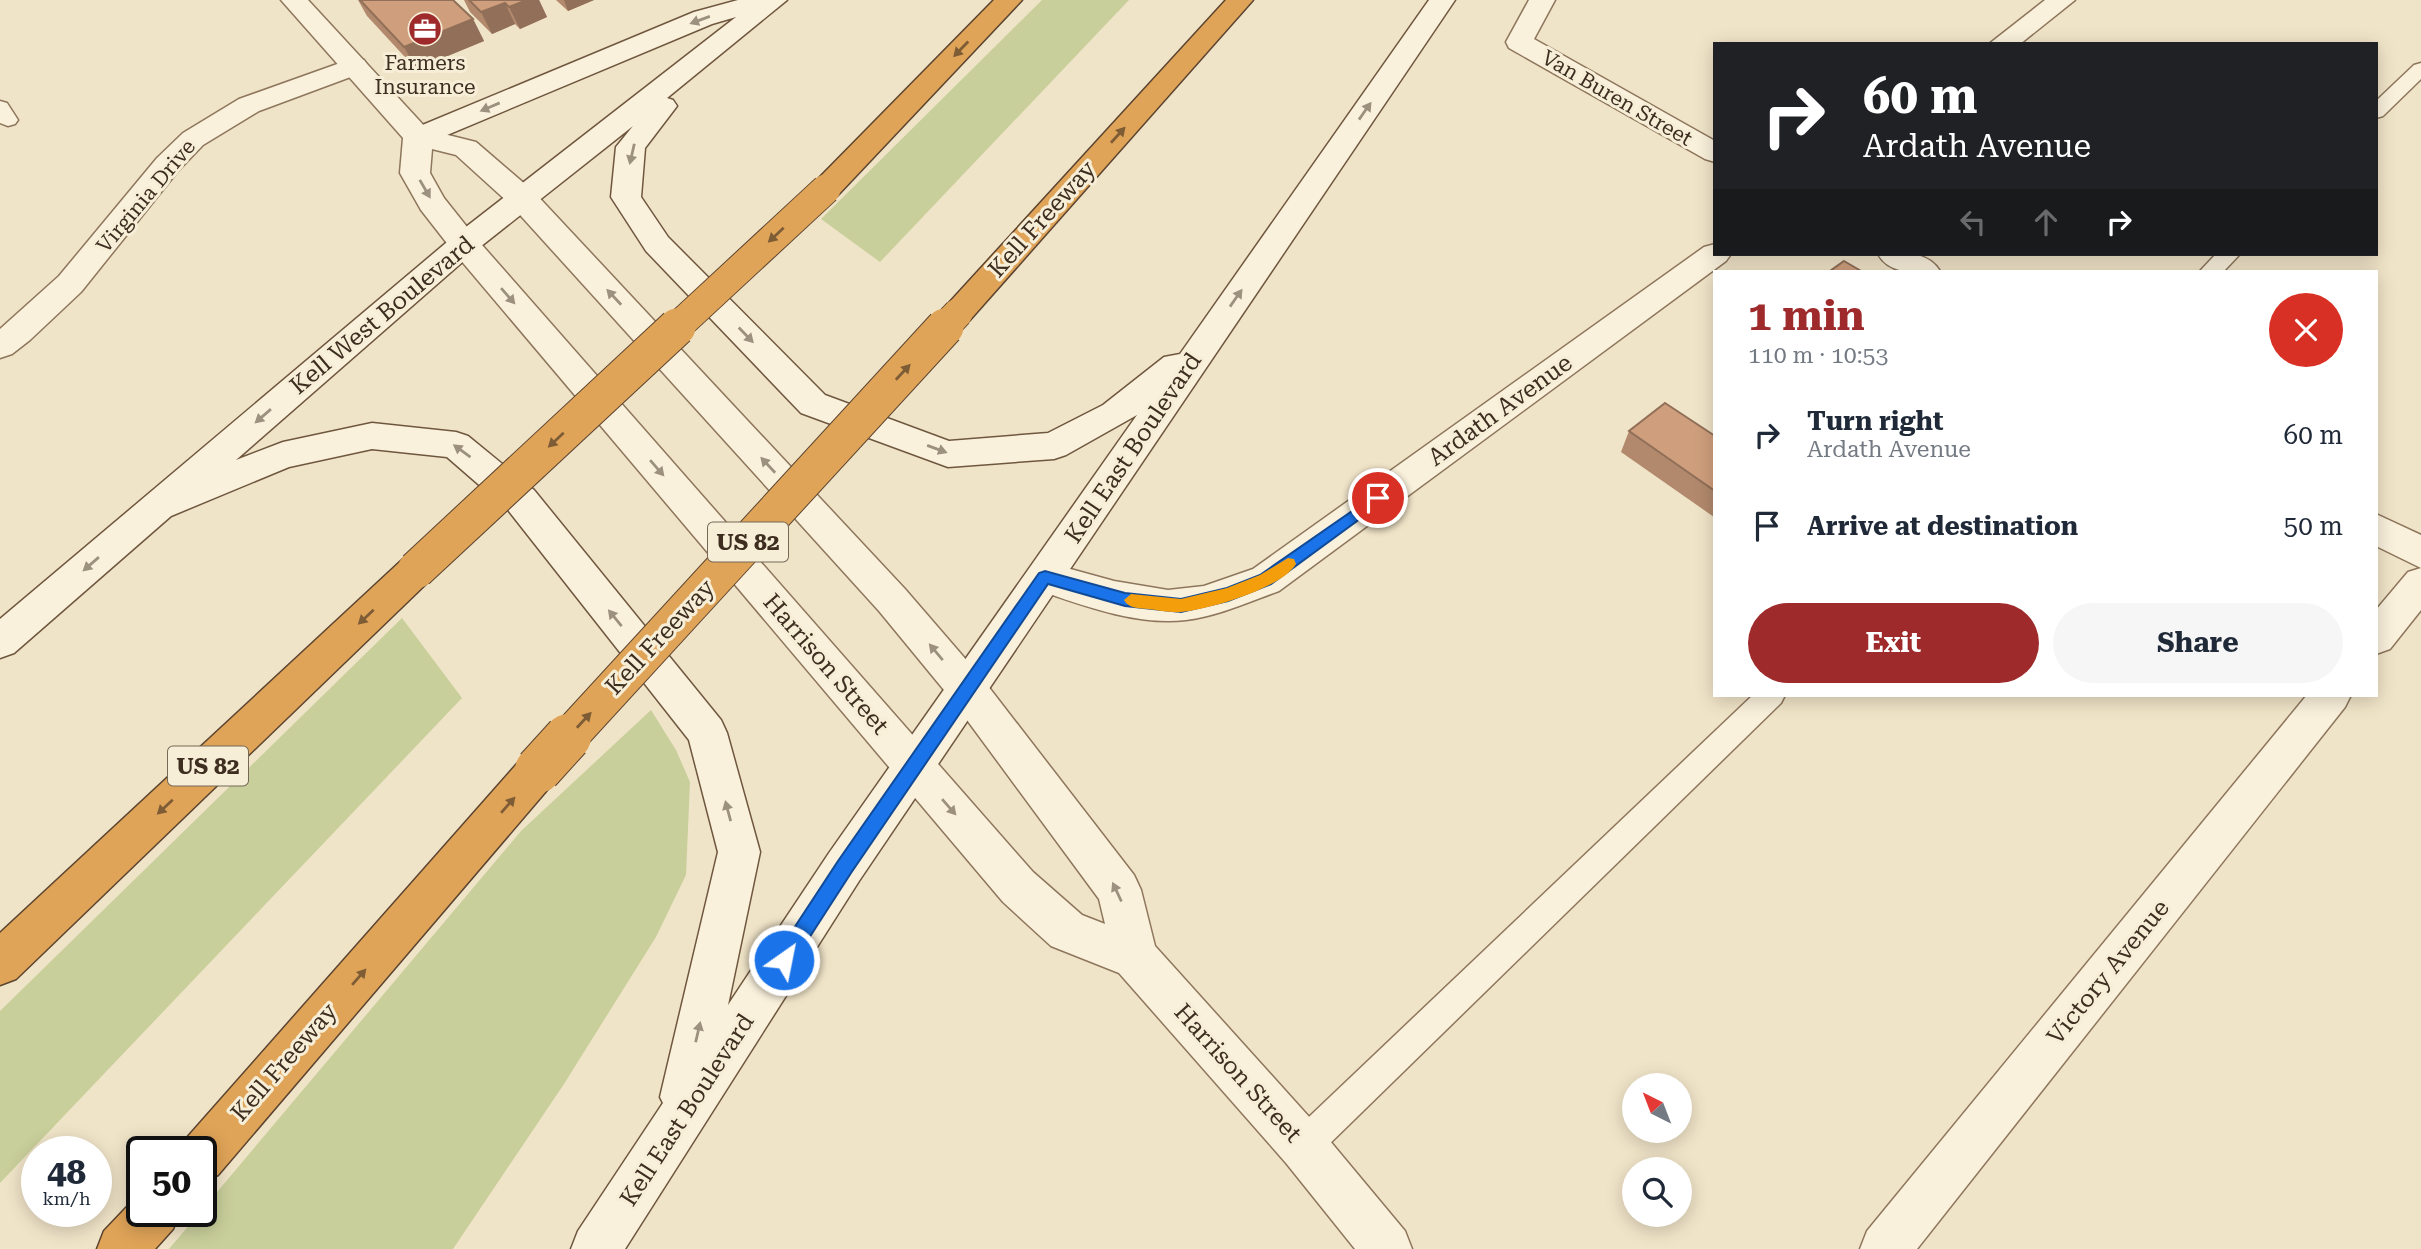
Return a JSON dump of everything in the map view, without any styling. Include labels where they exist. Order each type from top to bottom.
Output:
[{"type":"highway","name":"US 82","points":[[0,963],[416,570],[826,189],[1009,0]]},
{"type":"highway","name":"Kell Freeway","points":[[217,1140],[538,770],[1240,0]]},
{"type":"highway","points":[[122,1249],[141,1227]]},
{"type":"street","points":[[294,0],[418,137],[466,148],[522,198],[892,600],[967,689],[1119,890],[1135,957]]},
{"type":"street","points":[[418,137],[703,18],[765,0]]},
{"type":"street","name":"Kell West Boulevard","points":[[0,642],[464,244],[774,0]]},
{"type":"street","name":"Kell East Boulevard","points":[[596,1249],[844,867],[1442,0]]},
{"type":"street","name":"Van Buren Street","points":[[1542,0],[1519,42],[1713,152]]},
{"type":"street","points":[[2005,42],[2062,0]]},
{"type":"street","points":[[699,60],[631,147],[626,197],[657,244],[813,404],[948,454],[1054,446],[1115,414],[1209,337]]},
{"type":"street","name":"Virginia Drive","points":[[0,346],[24,329],[74,281],[173,158],[192,139],[215,122],[249,106],[354,66]]},
{"type":"street","name":"Harrison Street","points":[[418,137],[415,173],[432,203],[464,244],[1018,887],[1067,931],[1135,957],[1303,1146],[1387,1249]]},
{"type":"street","name":"Ardath Avenue","points":[[1045,577],[1125,600],[1181,606],[1228,594],[1266,580],[1713,255]]},
{"type":"street","points":[[1897,256],[1922,270]]},
{"type":"street","points":[[159,506],[283,455],[372,436],[456,444],[521,500],[706,733],[739,852],[678,1123]]},
{"type":"street","points":[[2378,528],[2421,553]]},
{"type":"street","points":[[2378,636],[2421,583]]},
{"type":"street","name":"Victory Avenue","points":[[1885,1249],[2329,697]]},
{"type":"lane","points":[[2378,110],[2421,69]]},
{"type":"lane","points":[[2212,270],[2227,256]]},
{"type":"lane","points":[[1303,1146],[1769,697]]},
{"type":"green space","points":[[1042,0],[1129,0],[880,262],[821,219]]},
{"type":"green space","points":[[402,618],[462,698],[45,1136],[21,1136],[21,1161],[0,1183],[0,1011]]},
{"type":"green space","points":[[651,710],[676,750],[690,782],[686,875],[656,937],[564,1084],[453,1249],[169,1249],[188,1227],[217,1227],[217,1192],[521,831]]},
{"type":"building","points":[[360,0],[453,0],[473,19],[404,47]]},
{"type":"building","points":[[469,0],[527,0],[509,7],[505,3],[481,12]]},
{"type":"building","points":[[1844,261],[1859,270],[1831,270]]},
{"type":"building","points":[[1665,403],[1713,435],[1713,490],[1629,431]]},
{"type":"slow traffic","points":[[1131,600],[1181,606],[1228,594],[1266,580],[1288,564]]},
{"type":"place","name":"Farmers Insurance","points":[[425,29]]},
{"type":"route","points":[[784,960],[844,867],[1045,577],[1125,600],[1181,606],[1228,594],[1266,580],[1378,498]]}]
